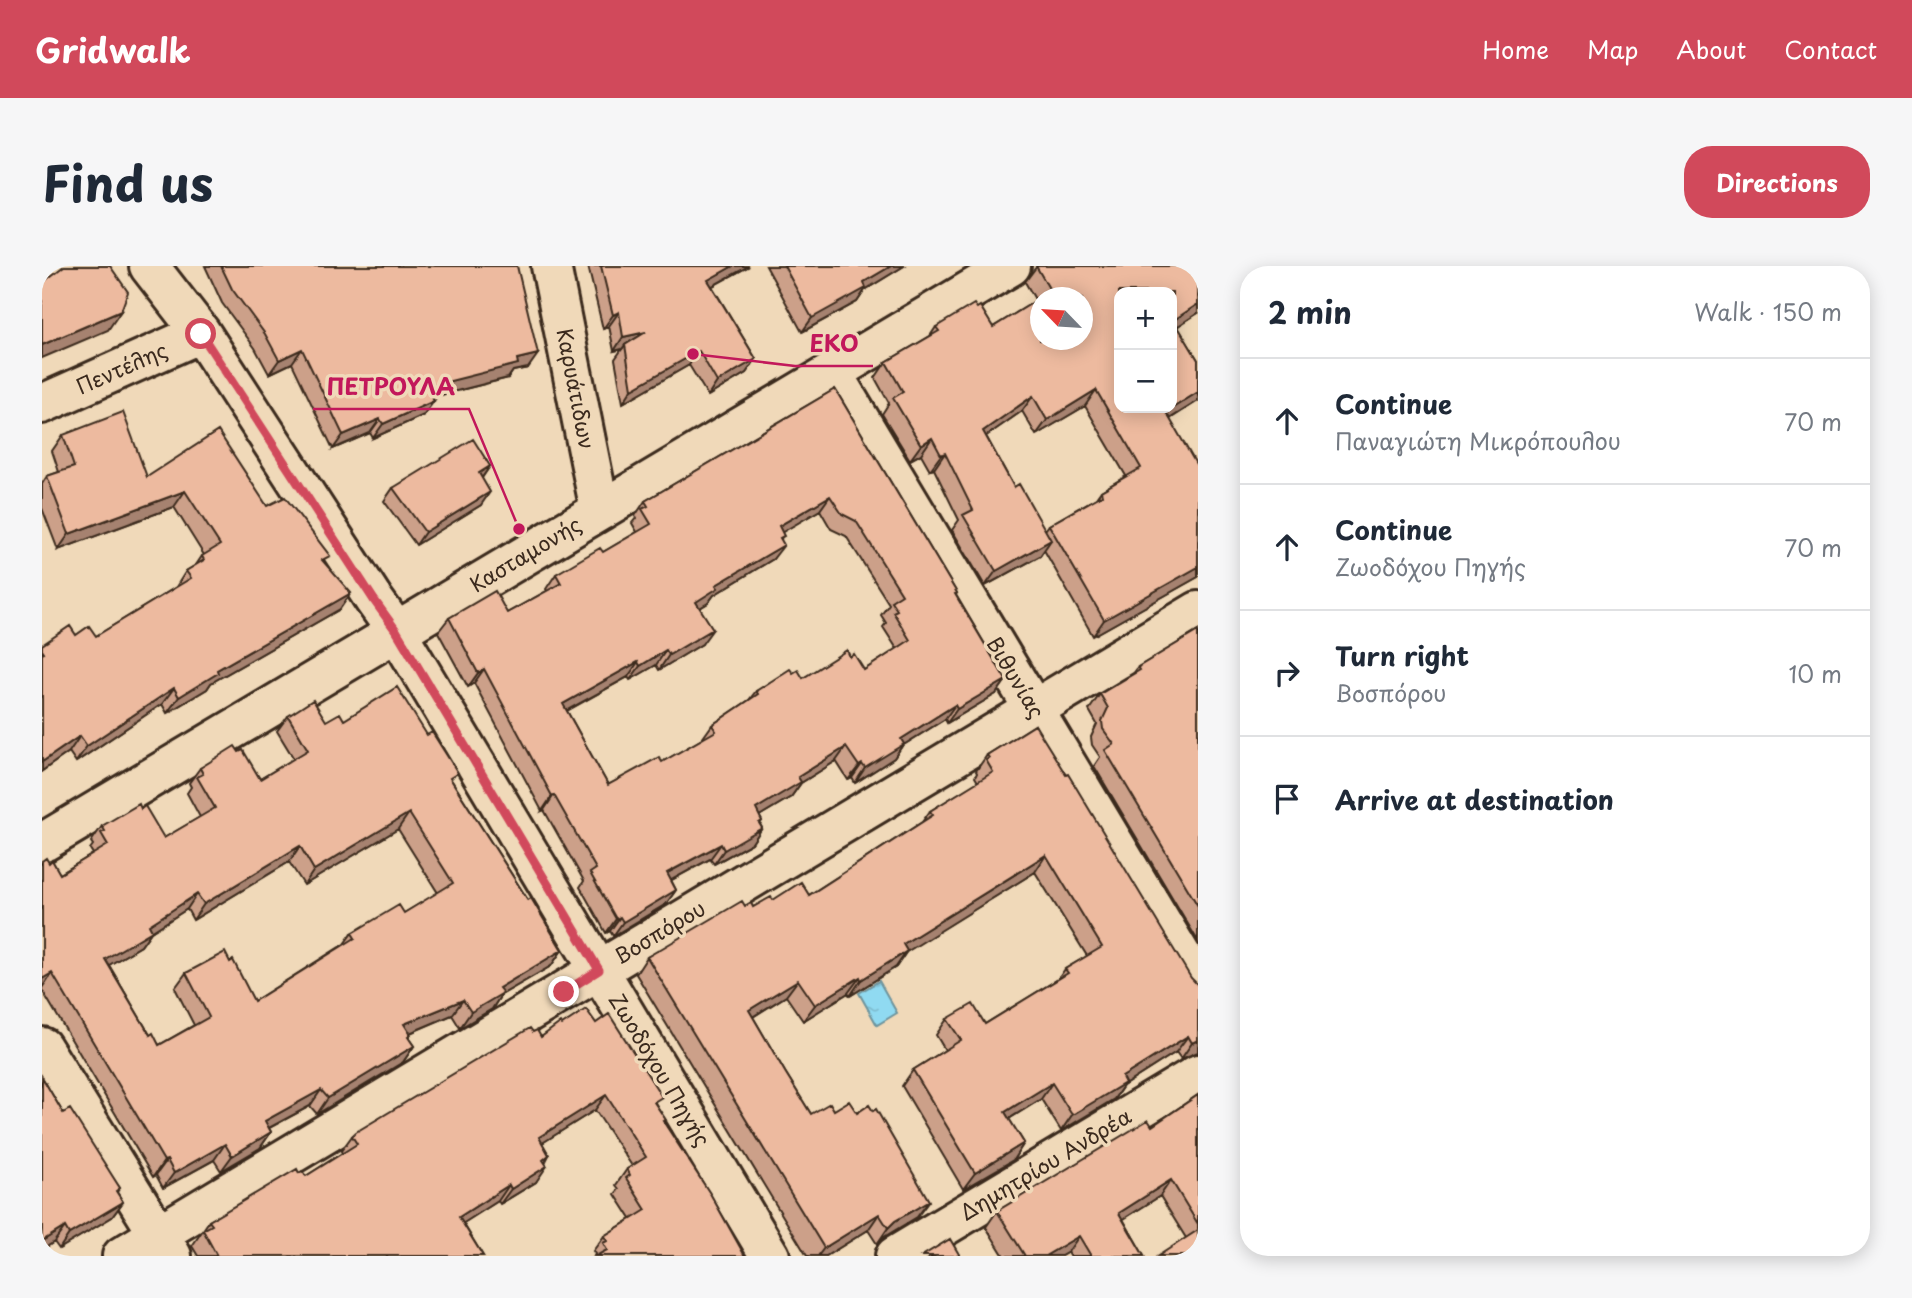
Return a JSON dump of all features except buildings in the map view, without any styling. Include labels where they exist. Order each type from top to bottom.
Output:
[{"type":"street","name":"Ζωοδόχου Πηγής","points":[[149,266],[201,334],[397,632],[770,1256]]},
{"type":"street","name":"Καρυάτιδων","points":[[551,266],[600,511]]},
{"type":"street","name":"Κασταμονής","points":[[42,844],[1011,266]]},
{"type":"street","name":"Πεντέλης","points":[[42,404],[201,334]]},
{"type":"street","name":"Βιθυνίας","points":[[831,373],[1198,983]]},
{"type":"street","name":"Βοσπόρου","points":[[122,1256],[165,1245],[599,970],[1198,611]]},
{"type":"street","points":[[42,1047],[165,1245]]},
{"type":"street","name":"Δημητρίου Ανδρέα","points":[[895,1256],[1198,1074]]},
{"type":"water","points":[[879,981],[897,1013],[877,1025],[859,993]]},
{"type":"place","name":"EKO","points":[[693,354]]},
{"type":"place","name":"ΠΕΤΡΟΥΛΑ","points":[[519,529]]},
{"type":"route","points":[[201,334],[397,632],[599,970],[564,992]]}]
